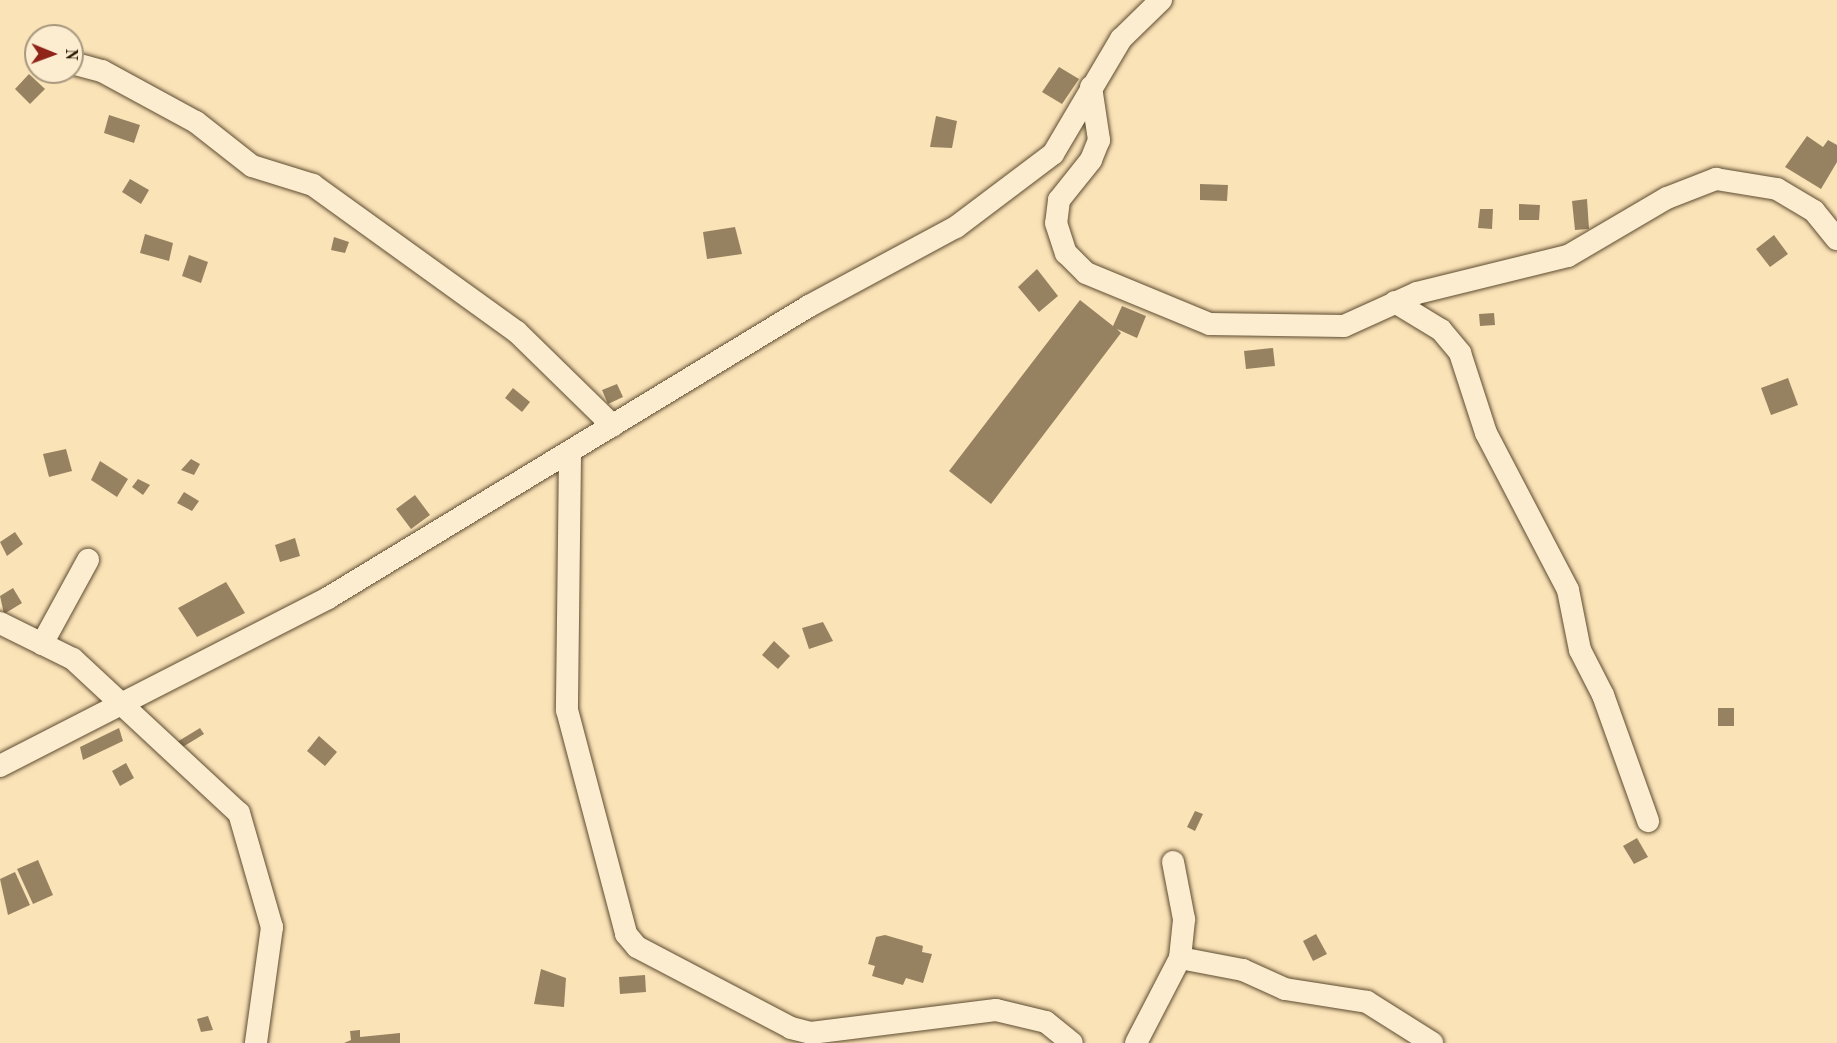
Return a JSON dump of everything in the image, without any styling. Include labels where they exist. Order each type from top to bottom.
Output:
[{"type":"street","points":[[0,766],[328,598],[570,456],[613,426],[809,306],[956,226],[1026,180],[1053,154],[1120,39],[1161,0]]},
{"type":"street","points":[[84,67],[112,76],[196,122],[252,166],[313,185],[360,216],[517,332],[613,426]]},
{"type":"street","points":[[1091,87],[1099,140],[1091,160],[1059,200],[1056,223],[1066,253],[1086,273],[1210,324],[1344,326],[1395,302],[1568,256],[1667,198],[1716,179],[1777,189],[1814,211],[1837,239]]},
{"type":"street","points":[[1395,302],[1441,330],[1460,353],[1486,433],[1568,590],[1580,650],[1603,695],[1648,821]]},
{"type":"street","points":[[570,456],[567,710],[626,934],[637,947],[791,1028],[812,1033],[996,1010],[1046,1022],[1072,1043]]},
{"type":"street","points":[[42,644],[88,560]]},
{"type":"street","points":[[0,623],[73,659],[121,706],[239,813],[272,927],[256,1043]]},
{"type":"street","points":[[1136,1043],[1180,958],[1184,919],[1173,862]]},
{"type":"street","points":[[1180,958],[1243,970],[1285,989],[1367,1002],[1432,1043]]},
{"type":"building","points":[[1059,67],[1079,79],[1062,104],[1042,92]]},
{"type":"building","points":[[24,79],[24,84],[40,84],[45,89],[30,104],[15,89]]},
{"type":"building","points":[[109,115],[140,125],[134,143],[104,133]]},
{"type":"building","points":[[936,116],[957,121],[952,148],[930,147]]},
{"type":"building","points":[[1807,136],[1823,147],[1828,140],[1837,145],[1837,162],[1821,189],[1785,167]]},
{"type":"building","points":[[130,179],[149,190],[141,204],[122,192]]},
{"type":"building","points":[[1200,184],[1228,185],[1227,201],[1200,200]]},
{"type":"building","points":[[1587,199],[1589,229],[1575,230],[1572,201]]},
{"type":"building","points":[[1519,204],[1540,205],[1539,220],[1519,220]]},
{"type":"building","points":[[1480,209],[1493,209],[1492,229],[1478,228]]},
{"type":"building","points":[[735,227],[742,254],[707,259],[703,232]]},
{"type":"building","points":[[145,234],[173,243],[169,261],[140,253]]},
{"type":"building","points":[[1774,235],[1788,254],[1770,267],[1756,249]]},
{"type":"building","points":[[334,237],[349,242],[345,253],[331,250]]},
{"type":"building","points":[[189,255],[208,262],[201,283],[182,276]]},
{"type":"building","points":[[1037,269],[1058,296],[1039,312],[1018,287]]},
{"type":"building","points":[[1080,300],[1113,326],[1122,306],[1146,316],[1137,338],[1117,329],[1121,333],[991,504],[949,471]]},
{"type":"building","points":[[1494,313],[1495,325],[1480,326],[1479,314]]},
{"type":"building","points":[[1273,348],[1275,366],[1246,369],[1244,351]]},
{"type":"building","points":[[1788,378],[1798,405],[1771,415],[1761,388]]},
{"type":"building","points":[[617,384],[623,397],[608,404],[602,390]]},
{"type":"building","points":[[513,388],[530,402],[522,412],[505,398]]},
{"type":"building","points":[[66,449],[72,471],[49,477],[43,454]]},
{"type":"building","points":[[191,459],[200,464],[194,475],[181,470]]},
{"type":"building","points":[[100,461],[128,479],[117,497],[91,480]]},
{"type":"building","points":[[138,479],[150,485],[143,495],[132,487]]},
{"type":"building","points":[[184,492],[199,501],[192,511],[177,503]]},
{"type":"building","points":[[415,495],[430,515],[411,529],[396,509]]},
{"type":"building","points":[[15,532],[23,544],[7,556],[0,542]]},
{"type":"building","points":[[295,538],[300,556],[280,562],[275,545]]},
{"type":"building","points":[[226,582],[245,613],[197,637],[178,608]]},
{"type":"building","points":[[13,588],[22,603],[4,614],[0,596]]},
{"type":"building","points":[[823,622],[833,641],[809,649],[802,628]]},
{"type":"building","points":[[774,641],[790,656],[778,669],[762,655]]},
{"type":"building","points":[[1718,708],[1734,708],[1734,726],[1718,726]]},
{"type":"building","points":[[119,728],[123,741],[83,760],[80,747]]},
{"type":"building","points":[[200,728],[204,734],[181,748],[177,742]]},
{"type":"building","points":[[319,736],[337,752],[325,766],[307,751]]},
{"type":"building","points":[[126,763],[134,778],[120,786],[112,771]]},
{"type":"building","points":[[1195,811],[1203,814],[1195,831],[1187,827]]},
{"type":"building","points":[[1637,838],[1648,857],[1634,864],[1623,846]]},
{"type":"building","points":[[38,860],[53,895],[33,904],[17,869]]},
{"type":"building","points":[[15,872],[30,905],[8,915],[0,879]]},
{"type":"building","points":[[1316,934],[1327,954],[1313,961],[1303,941]]},
{"type":"building","points":[[885,935],[923,946],[922,952],[932,954],[923,983],[906,978],[903,985],[872,976],[875,966],[868,964],[876,937]]},
{"type":"building","points":[[541,969],[566,978],[564,1007],[534,1004]]},
{"type":"building","points":[[645,975],[646,992],[620,994],[619,977]]},
{"type":"building","points":[[208,1016],[213,1030],[201,1032],[197,1019]]},
{"type":"building","points":[[360,1030],[360,1037],[400,1033],[400,1043],[344,1043],[351,1040],[350,1031]]}]
